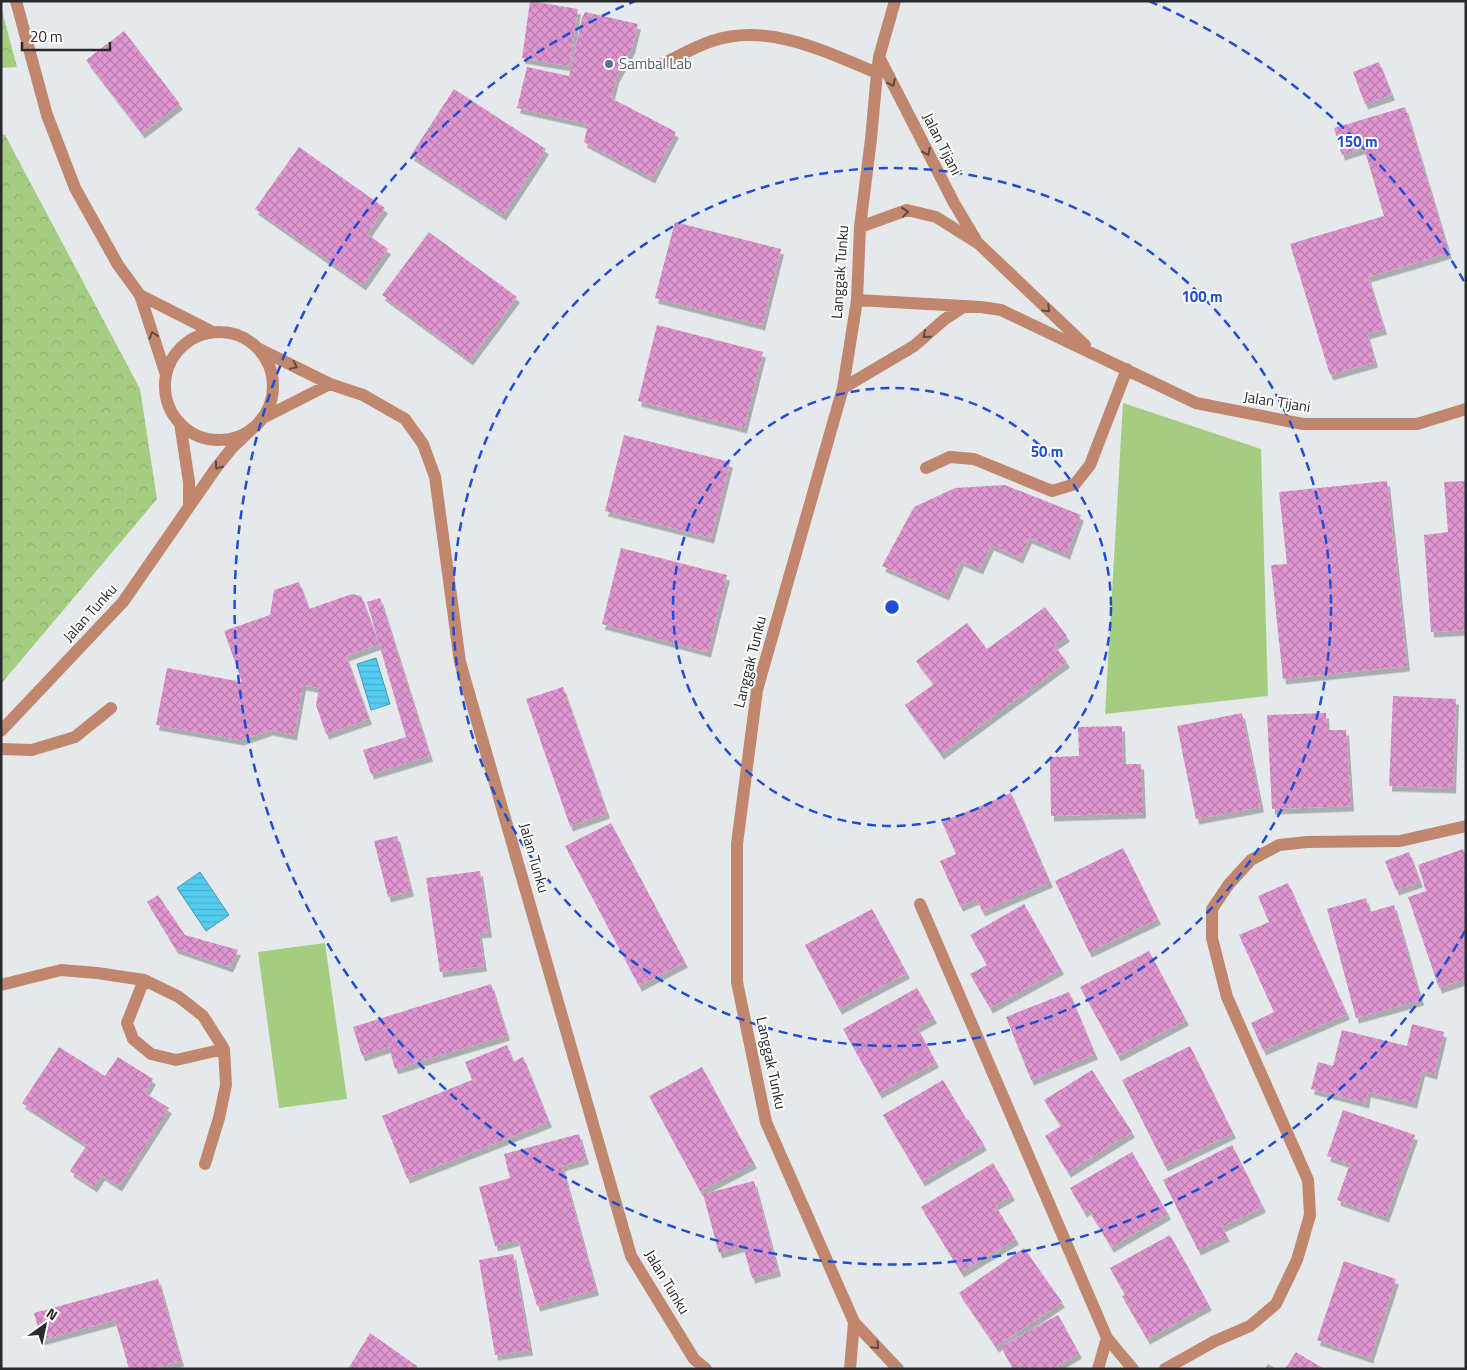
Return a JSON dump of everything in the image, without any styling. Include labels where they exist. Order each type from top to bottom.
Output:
[{"type":"street","points":[[16,1],[47,115],[75,188],[118,265],[140,295],[166,374],[166,391],[170,408],[180,423],[195,434],[214,439],[232,438],[251,430],[263,418],[330,384]]},
{"type":"street","name":"Langgak Tunku","points":[[890,3],[877,73],[860,227],[856,300],[843,388],[757,690],[737,844],[737,982],[766,1122],[854,1322],[898,1369]]},
{"type":"street","points":[[660,65],[712,41],[747,34],[800,42],[877,73]]},
{"type":"street","name":"Jalan Tijani","points":[[879,57],[954,203],[979,244]]},
{"type":"street","name":"Jalan Tijani","points":[[860,227],[907,210],[936,217],[979,244],[1094,353]]},
{"type":"street","points":[[140,295],[213,332]]},
{"type":"street","name":"Jalan Tijani","points":[[856,300],[965,306],[1001,310],[1196,403],[1303,424],[1417,424],[1466,409]]},
{"type":"street","points":[[843,388],[914,346],[945,319],[965,306]]},
{"type":"street","points":[[166,374],[172,359],[183,346],[197,336],[213,332],[230,333],[246,338],[259,349],[269,365],[273,383],[271,401],[263,418]]},
{"type":"street","name":"Jalan Tunku","points":[[259,349],[330,384],[363,395],[405,419],[423,444],[434,477],[460,662],[631,1256],[694,1359],[706,1369]]},
{"type":"street","points":[[926,468],[950,457],[974,458],[1052,491],[1075,484],[1090,465],[1127,369]]},
{"type":"street","points":[[180,423],[189,482],[189,506]]},
{"type":"street","name":"Jalan Tunku","points":[[1,731],[124,602],[189,506],[232,448],[251,430]]},
{"type":"street","points":[[1,749],[32,750],[74,737],[111,708]]},
{"type":"street","points":[[1164,1369],[1216,1341],[1250,1326],[1276,1304],[1297,1260],[1310,1215],[1308,1180],[1227,997],[1212,938],[1212,909],[1229,884],[1251,860],[1279,845],[1307,842],[1400,842],[1466,826]]},
{"type":"street","points":[[920,904],[1107,1338],[1133,1369]]},
{"type":"street","points":[[1,986],[61,970],[97,973],[144,980],[179,997],[203,1016],[224,1049],[226,1085],[220,1118],[205,1164]]},
{"type":"street","points":[[144,980],[127,1023],[133,1039],[151,1054],[176,1060],[224,1049]]},
{"type":"street","name":"Langgak Tunku","points":[[850,1369],[854,1322]]},
{"type":"street","points":[[1098,1369],[1107,1338]]},
{"type":"green space","points":[[1,7],[17,67],[1,68]]},
{"type":"green space","points":[[1,134],[5,135],[140,389],[157,499],[1,684]]},
{"type":"green space","points":[[1123,403],[1261,449],[1268,696],[1105,714]]},
{"type":"green space","points":[[325,943],[347,1099],[279,1108],[258,952]]},
{"type":"water","points":[[376,658],[390,704],[371,710],[357,664]]},
{"type":"water","points":[[200,872],[229,915],[206,931],[177,888]]},
{"type":"building","points":[[530,1],[578,9],[569,66],[522,58]]},
{"type":"building","points":[[585,12],[638,24],[632,48],[616,78],[611,98],[676,132],[652,178],[584,142],[588,124],[517,108],[527,67],[569,76]]},
{"type":"building","points":[[124,31],[180,104],[142,133],[86,60]]},
{"type":"building","points":[[1379,62],[1392,95],[1365,104],[1353,72]]},
{"type":"building","points":[[454,89],[546,149],[503,215],[411,155]]},
{"type":"building","points":[[1405,107],[1449,253],[1368,277],[1384,329],[1367,334],[1375,362],[1330,375],[1290,244],[1384,216],[1364,148],[1342,155],[1334,128]]},
{"type":"building","points":[[299,147],[385,208],[367,234],[388,249],[363,285],[255,209]]},
{"type":"building","points":[[675,222],[781,249],[762,325],[655,298]]},
{"type":"building","points":[[429,232],[517,297],[470,360],[382,295]]},
{"type":"building","points":[[657,325],[763,352],[744,428],[638,401]]},
{"type":"building","points":[[624,435],[730,462],[711,538],[605,511]]},
{"type":"building","points":[[1387,481],[1407,666],[1283,679],[1271,565],[1287,564],[1279,492]]},
{"type":"building","points":[[1466,481],[1466,630],[1431,632],[1424,535],[1448,532],[1444,482]]},
{"type":"building","points":[[1005,485],[1081,515],[1067,554],[1029,538],[1020,558],[991,545],[980,569],[961,561],[946,595],[882,566],[914,507],[955,488]]},
{"type":"building","points":[[621,548],[727,575],[708,652],[602,624]]},
{"type":"building","points":[[299,582],[309,609],[352,594],[361,596],[379,644],[346,656],[369,719],[326,734],[316,705],[319,688],[303,685],[294,735],[270,730],[241,740],[156,725],[167,668],[242,682],[224,631],[270,615],[274,590]]},
{"type":"building","points":[[380,598],[430,756],[371,774],[363,750],[406,737],[367,602]]},
{"type":"building","points":[[1045,607],[1067,636],[1054,645],[1067,662],[941,754],[905,705],[934,684],[916,661],[967,623],[987,649]]},
{"type":"building","points":[[563,687],[607,813],[570,826],[526,699]]},
{"type":"building","points":[[1393,696],[1456,699],[1453,788],[1389,786]]},
{"type":"building","points":[[1242,713],[1261,807],[1196,819],[1177,726]]},
{"type":"building","points":[[1326,713],[1327,730],[1346,730],[1351,806],[1272,809],[1267,715]]},
{"type":"building","points":[[1122,726],[1123,764],[1141,764],[1143,813],[1051,816],[1050,757],[1079,756],[1078,727]]},
{"type":"building","points":[[1011,793],[1050,882],[982,911],[977,899],[960,906],[940,861],[956,854],[942,822]]},
{"type":"building","points":[[611,823],[685,962],[639,986],[565,846]]},
{"type":"building","points":[[397,836],[411,891],[388,897],[374,841]]},
{"type":"building","points":[[1123,848],[1158,919],[1089,952],[1055,881]]},
{"type":"building","points":[[1463,849],[1466,856],[1466,979],[1439,988],[1408,897],[1426,891],[1418,865]]},
{"type":"building","points":[[1409,852],[1420,882],[1396,890],[1385,861]]},
{"type":"building","points":[[480,871],[489,932],[479,933],[484,966],[440,972],[426,878]]},
{"type":"building","points":[[1288,883],[1347,1014],[1263,1050],[1251,1023],[1274,1012],[1239,935],[1269,922],[1258,896]]},
{"type":"building","points":[[158,895],[185,935],[238,950],[230,967],[175,948],[147,902]]},
{"type":"building","points":[[1366,898],[1370,912],[1394,905],[1421,1000],[1356,1018],[1327,909]]},
{"type":"building","points":[[1024,904],[1061,969],[990,1008],[970,974],[987,965],[970,935]]},
{"type":"building","points":[[872,909],[907,973],[839,1009],[805,945]]},
{"type":"building","points":[[1149,951],[1186,1020],[1118,1056],[1080,987]]},
{"type":"building","points":[[491,984],[507,1035],[395,1069],[389,1047],[362,1056],[353,1027]]},
{"type":"building","points":[[917,988],[934,1018],[917,1027],[936,1062],[879,1093],[843,1029]]},
{"type":"building","points":[[1069,992],[1095,1054],[1031,1080],[1006,1017]]},
{"type":"building","points":[[1412,1024],[1444,1032],[1434,1074],[1422,1071],[1414,1103],[1368,1092],[1366,1103],[1311,1089],[1318,1062],[1333,1066],[1342,1030],[1407,1046]]},
{"type":"building","points":[[507,1045],[513,1062],[523,1057],[549,1122],[407,1178],[382,1116],[472,1080],[465,1062]]},
{"type":"building","points":[[1190,1046],[1233,1133],[1165,1166],[1122,1080]]},
{"type":"building","points":[[59,1047],[105,1076],[118,1057],[153,1079],[145,1093],[169,1108],[119,1186],[102,1175],[94,1187],[70,1171],[87,1145],[22,1103]]},
{"type":"building","points":[[702,1067],[754,1163],[700,1191],[649,1096]]},
{"type":"building","points":[[1092,1070],[1132,1132],[1068,1172],[1045,1136],[1061,1126],[1044,1100]]},
{"type":"building","points":[[943,1080],[984,1145],[922,1181],[883,1115]]},
{"type":"building","points":[[1343,1110],[1415,1135],[1386,1217],[1337,1200],[1350,1164],[1327,1156]]},
{"type":"building","points":[[579,1134],[586,1159],[562,1166],[596,1290],[537,1306],[518,1240],[495,1246],[479,1187],[510,1178],[504,1154]]},
{"type":"building","points":[[1232,1145],[1263,1207],[1222,1227],[1227,1236],[1198,1250],[1163,1180]]},
{"type":"building","points":[[1132,1152],[1168,1214],[1111,1247],[1088,1209],[1084,1212],[1070,1188]]},
{"type":"building","points":[[993,1163],[1012,1195],[995,1205],[1016,1239],[961,1272],[921,1207]]},
{"type":"building","points":[[754,1181],[778,1271],[752,1278],[743,1246],[719,1253],[703,1194]]},
{"type":"building","points":[[1170,1235],[1209,1305],[1147,1339],[1122,1296],[1125,1295],[1110,1268]]},
{"type":"building","points":[[1024,1248],[1062,1302],[996,1347],[959,1293]]},
{"type":"building","points":[[513,1254],[530,1350],[495,1355],[479,1260]]},
{"type":"building","points":[[1344,1261],[1396,1279],[1370,1358],[1317,1340]]},
{"type":"building","points":[[158,1279],[181,1361],[153,1369],[129,1369],[115,1320],[41,1340],[34,1313]]},
{"type":"building","points":[[1058,1315],[1079,1353],[1052,1369],[1013,1369],[1001,1347]]},
{"type":"building","points":[[370,1333],[417,1366],[416,1369],[348,1369]]},
{"type":"building","points":[[1296,1352],[1324,1369],[1285,1369]]},
{"type":"building","points":[[1268,1364],[1276,1369],[1265,1369]]},
{"type":"place","name":"Sambal Lab","points":[[609,64]]}]
